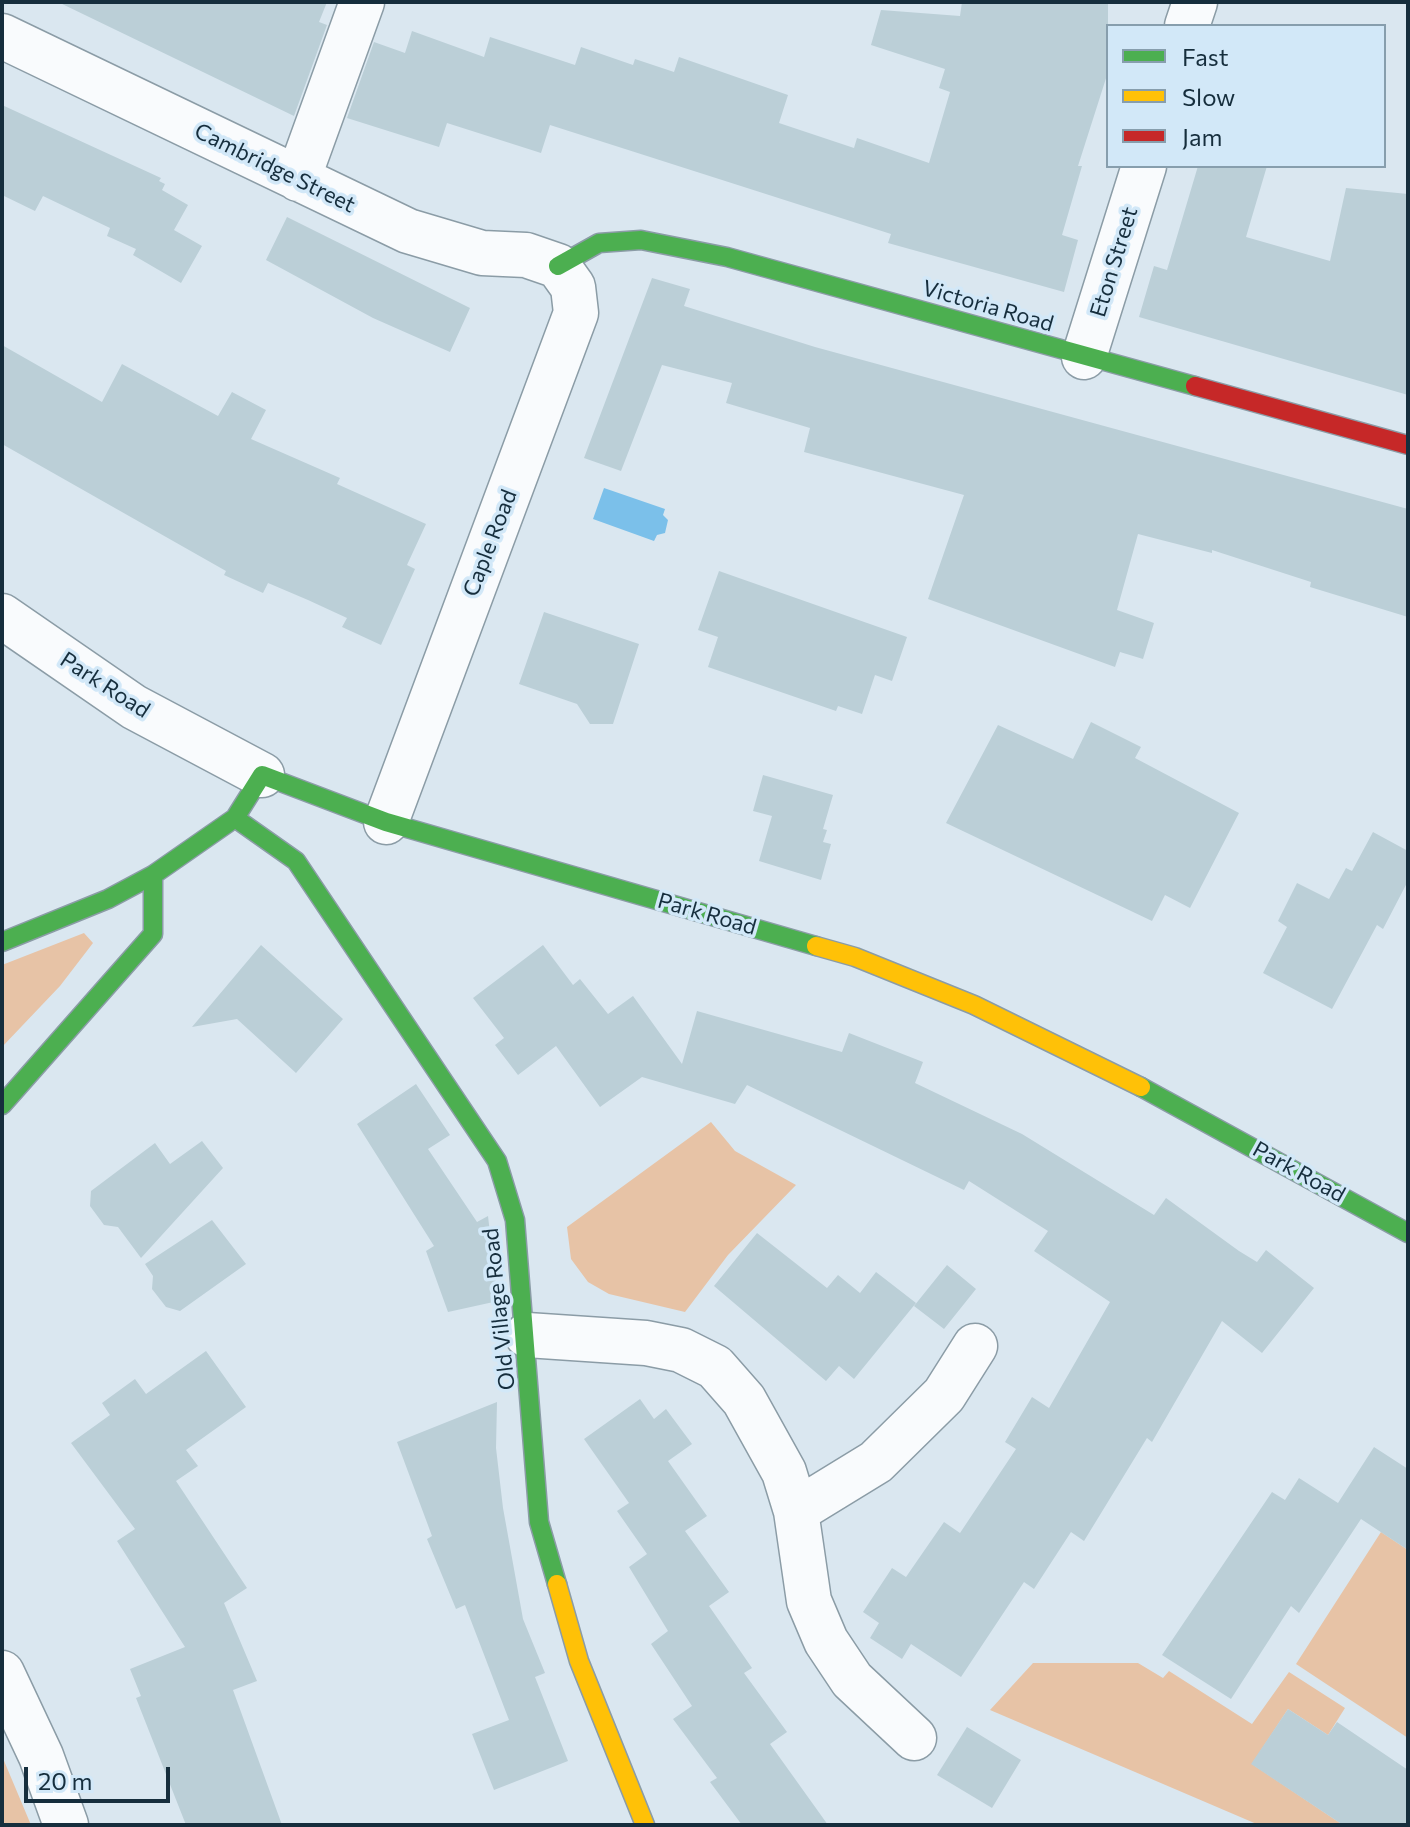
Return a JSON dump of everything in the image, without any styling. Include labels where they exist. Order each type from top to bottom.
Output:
[{"type":"street","points":[[298,179],[362,2]]},
{"type":"street","points":[[1188,24],[1195,2]]},
{"type":"street","name":"Cambridge Street","points":[[2,36],[408,231],[482,253],[526,255],[558,266]]},
{"type":"street","name":"Eton Street","points":[[1084,357],[1143,168]]},
{"type":"street","name":"Victoria Road","points":[[558,266],[599,243],[641,240],[727,257],[1408,445]]},
{"type":"street","name":"Caple Road","points":[[386,822],[576,313],[573,287],[558,266]]},
{"type":"street","name":"Park Road","points":[[2,616],[134,707],[262,775],[386,822],[855,957],[974,1005],[1164,1099],[1408,1233]]},
{"type":"street","points":[[2,942],[108,899],[153,875],[235,818],[262,775]]},
{"type":"street","name":"Old Village Road","points":[[235,818],[296,861],[497,1161],[515,1220],[527,1335],[539,1522],[579,1661],[645,1825]]},
{"type":"street","points":[[2,1105],[153,934],[153,875]]},
{"type":"street","points":[[527,1335],[646,1343],[681,1350],[715,1367],[744,1400],[766,1436],[796,1511],[809,1601],[826,1641],[852,1680],[914,1738]]},
{"type":"street","points":[[796,1511],[876,1462],[944,1395],[975,1346]]},
{"type":"street","points":[[2,1673],[41,1756],[66,1825]]},
{"type":"shaded area","points":[[84,933],[93,943],[60,986],[2,1047],[2,965]]},
{"type":"shaded area","points":[[711,1122],[735,1151],[796,1185],[728,1255],[685,1312],[609,1294],[588,1282],[571,1259],[567,1227]]},
{"type":"shaded area","points":[[1381,1532],[1408,1550],[1408,1738],[1296,1664]]},
{"type":"shaded area","points":[[1033,1663],[1138,1663],[1163,1678],[1169,1671],[1252,1724],[1289,1672],[1345,1708],[1328,1735],[1288,1709],[1252,1764],[1343,1825],[1259,1825],[990,1710]]},
{"type":"shaded area","points":[[2,1756],[31,1825],[2,1825]]},
{"type":"water","points":[[604,488],[665,509],[663,515],[668,520],[665,533],[657,535],[654,541],[593,519]]},
{"type":"building","points":[[58,2],[327,2],[319,22],[327,25],[294,116]]},
{"type":"building","points":[[962,2],[1108,2],[1106,78],[1078,166],[1082,166],[1062,235],[1078,240],[1064,292],[888,243],[891,234],[550,125],[541,153],[447,123],[439,147],[347,118],[374,42],[405,53],[412,31],[484,57],[490,37],[575,65],[581,47],[633,65],[635,59],[674,72],[679,57],[788,95],[779,123],[854,148],[857,138],[929,163],[950,92],[939,88],[945,69],[871,45],[881,10],[960,16]]},
{"type":"building","points":[[2,105],[161,178],[159,181],[165,184],[162,190],[188,205],[174,230],[202,246],[181,283],[133,255],[136,249],[107,236],[110,228],[43,196],[35,211],[2,195]]},
{"type":"building","points":[[1197,168],[1266,168],[1246,237],[1330,261],[1346,188],[1408,194],[1408,395],[1139,317],[1154,266],[1167,270]]},
{"type":"building","points":[[287,217],[470,308],[450,352],[373,318],[266,260]]},
{"type":"building","points":[[652,278],[690,289],[684,306],[815,347],[1408,509],[1408,617],[1310,587],[1311,582],[1212,550],[1212,553],[1138,534],[1117,610],[1154,623],[1143,659],[1120,652],[1115,667],[928,599],[964,495],[804,452],[810,428],[726,403],[732,383],[662,365],[621,471],[584,458]]},
{"type":"building","points":[[2,345],[102,402],[122,364],[218,416],[232,392],[266,410],[251,439],[340,478],[337,484],[426,524],[407,565],[415,569],[381,645],[342,627],[347,618],[308,600],[268,583],[263,593],[224,575],[226,571],[2,444]]},
{"type":"building","points":[[719,571],[907,637],[892,681],[875,675],[862,714],[838,706],[836,711],[708,667],[718,637],[698,630]]},
{"type":"building","points":[[544,612],[639,644],[613,724],[590,724],[577,704],[519,684]]},
{"type":"building","points":[[1091,722],[1141,747],[1135,758],[1239,813],[1190,908],[1165,895],[1152,921],[946,823],[998,725],[1073,759]]},
{"type":"building","points":[[763,775],[833,795],[823,829],[827,830],[823,842],[831,844],[821,880],[759,861],[772,816],[753,811]]},
{"type":"building","points":[[1373,832],[1408,851],[1408,881],[1383,929],[1377,925],[1332,1009],[1263,973],[1287,927],[1278,921],[1297,883],[1329,899],[1346,868],[1352,871]]},
{"type":"building","points":[[261,945],[343,1019],[296,1073],[237,1019],[192,1027]]},
{"type":"building","points":[[543,945],[573,985],[580,979],[608,1014],[633,996],[682,1064],[697,1011],[842,1052],[849,1033],[923,1062],[915,1083],[1022,1134],[1154,1215],[1166,1198],[1257,1262],[1266,1250],[1314,1288],[1262,1353],[1222,1321],[1152,1442],[1147,1438],[1084,1541],[1071,1532],[1034,1589],[1024,1582],[961,1677],[911,1644],[902,1659],[870,1638],[879,1623],[863,1612],[892,1568],[906,1577],[944,1522],[960,1533],[1016,1449],[1005,1442],[1032,1397],[1049,1408],[1110,1302],[1034,1251],[1048,1231],[969,1181],[964,1190],[747,1085],[735,1104],[642,1077],[600,1107],[556,1046],[518,1075],[495,1045],[504,1038],[473,998]]},
{"type":"building","points":[[416,1084],[450,1135],[428,1149],[477,1222],[488,1216],[498,1301],[448,1312],[426,1251],[434,1246],[357,1124]]},
{"type":"building","points":[[202,1141],[223,1168],[141,1258],[118,1227],[104,1225],[90,1206],[91,1191],[155,1143],[170,1164]]},
{"type":"building","points":[[212,1220],[246,1264],[180,1311],[166,1307],[152,1289],[153,1276],[145,1264]]},
{"type":"building","points":[[757,1233],[827,1288],[838,1275],[860,1293],[876,1272],[916,1303],[854,1379],[839,1366],[826,1381],[714,1286]]},
{"type":"building","points":[[947,1265],[976,1289],[944,1329],[914,1306]]},
{"type":"building","points":[[206,1351],[246,1407],[186,1450],[198,1466],[176,1481],[247,1588],[224,1603],[257,1681],[233,1690],[282,1825],[186,1825],[136,1698],[141,1696],[130,1669],[185,1647],[117,1541],[135,1529],[71,1443],[110,1415],[102,1403],[135,1379],[146,1394]]},
{"type":"building","points":[[640,1399],[654,1419],[666,1409],[692,1444],[668,1461],[707,1516],[685,1531],[729,1592],[709,1606],[752,1668],[744,1673],[787,1732],[770,1744],[828,1825],[742,1825],[710,1782],[717,1778],[673,1719],[692,1706],[651,1644],[668,1631],[629,1567],[647,1554],[617,1511],[629,1503],[584,1439]]},
{"type":"building","points":[[497,1402],[496,1448],[503,1508],[523,1619],[545,1673],[535,1677],[568,1761],[494,1790],[472,1734],[509,1720],[465,1605],[456,1609],[427,1539],[432,1536],[397,1442]]},
{"type":"building","points":[[1374,1447],[1408,1469],[1408,1550],[1361,1519],[1299,1613],[1291,1606],[1231,1699],[1162,1655],[1272,1492],[1285,1500],[1299,1478],[1338,1503]]},
{"type":"building","points":[[1288,1709],[1328,1735],[1337,1722],[1408,1770],[1408,1825],[1343,1825],[1251,1764]]},
{"type":"building","points":[[967,1727],[1021,1760],[992,1808],[937,1775]]},
{"type":"traffic: fast","points":[[558,266],[599,243],[641,240],[727,257],[1195,386]]},
{"type":"traffic: fast","points":[[2,942],[108,899],[153,875],[235,818],[262,775],[386,822],[816,946]]},
{"type":"traffic: fast","points":[[235,818],[296,861],[497,1161],[515,1220],[539,1522],[557,1584]]},
{"type":"traffic: fast","points":[[2,1105],[153,934],[153,875]]},
{"type":"traffic: fast","points":[[1141,1087],[1408,1233]]},
{"type":"traffic: slow","points":[[816,946],[855,957],[974,1005],[1141,1087]]},
{"type":"traffic: slow","points":[[557,1584],[579,1661],[645,1825]]},
{"type":"traffic: jam","points":[[1195,386],[1408,445]]}]
